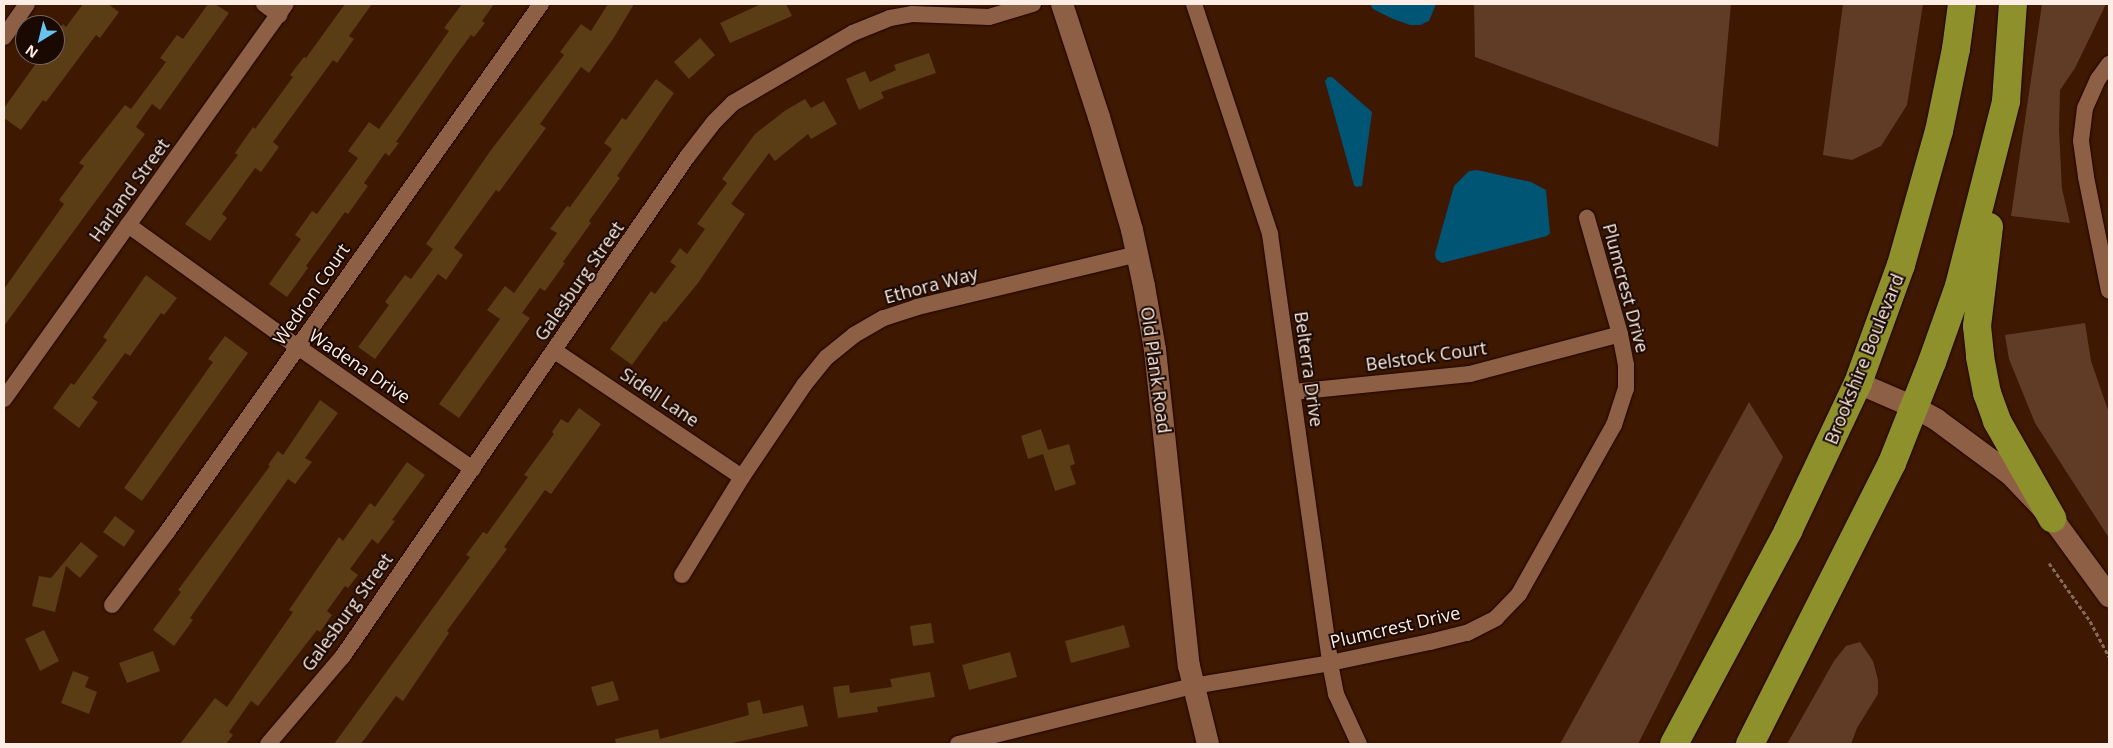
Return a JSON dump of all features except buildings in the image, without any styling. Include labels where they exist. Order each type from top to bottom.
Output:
[{"type":"highway","name":"Brookshire Boulevard","points":[[1674,744],[1788,531],[1858,383],[1902,265],[1939,131],[1956,49],[1962,4]]},
{"type":"highway","points":[[2013,4],[2006,101],[1978,316],[1980,358],[1987,393],[1997,421],[2052,518]]},
{"type":"highway","points":[[1750,744],[1892,463],[1959,286],[2006,101]]},
{"type":"street","points":[[4,37],[27,4]]},
{"type":"street","points":[[264,4],[283,9]]},
{"type":"street","name":"Wedron Court","points":[[112,605],[298,348],[541,4]]},
{"type":"street","name":"Galesburg Street","points":[[268,744],[343,656],[687,157],[714,122],[733,103],[845,38],[890,18],[912,14],[989,17],[1034,4]]},
{"type":"street","name":"Old Plank Road","points":[[1062,4],[1100,117],[1137,254],[1155,350],[1193,686],[1208,744]]},
{"type":"street","name":"Belterra Drive","points":[[1194,4],[1270,234],[1330,663],[1336,694],[1358,744]]},
{"type":"street","name":"Harland Street","points":[[4,399],[283,9]]},
{"type":"street","points":[[2109,64],[2098,79],[2085,108],[2081,141],[2086,177],[2109,291]]},
{"type":"street","name":"Plumcrest Drive","points":[[958,744],[1193,686],[1330,663],[1467,633],[1496,618],[1519,594],[1614,425],[1626,389],[1626,365],[1620,334],[1587,218]]},
{"type":"street","name":"Wadena Drive","points":[[128,225],[298,348],[473,469]]},
{"type":"street","name":"Ethora Way","points":[[682,575],[742,477],[815,370],[840,345],[868,326],[916,307],[1137,254]]},
{"type":"street","name":"Belstock Court","points":[[1292,392],[1470,374],[1620,334]]},
{"type":"street","name":"Sidell Lane","points":[[555,351],[742,477]]},
{"type":"street","points":[[1858,383],[1914,407],[1960,436],[1996,463],[2052,518],[2109,596]]},
{"type":"path","points":[[2049,564],[2090,621],[2109,656]]},
{"type":"shaded area","points":[[1474,4],[1731,4],[1718,147],[1475,57]]},
{"type":"shaded area","points":[[1843,4],[1923,4],[1907,105],[1881,146],[1852,160],[1823,155]]},
{"type":"shaded area","points":[[2042,4],[2106,4],[2075,68],[2060,90],[2059,130],[2062,189],[2070,223],[2011,216]]},
{"type":"shaded area","points":[[2085,323],[2091,361],[2109,413],[2109,538],[2035,423],[2009,359],[2005,335]]},
{"type":"shaded area","points":[[1749,402],[1783,457],[1638,744],[1560,744]]},
{"type":"shaded area","points":[[1860,642],[1873,661],[1878,680],[1878,694],[1857,728],[1851,744],[1787,744],[1834,661],[1846,646]]},
{"type":"water","points":[[1370,4],[1436,4],[1429,21],[1420,25],[1410,25],[1373,9]]},
{"type":"water","points":[[1328,77],[1332,77],[1372,112],[1362,186],[1356,187],[1354,185],[1325,81]]},
{"type":"water","points":[[1477,170],[1531,182],[1546,190],[1550,233],[1547,236],[1442,263],[1436,259],[1435,254],[1454,186],[1469,171]]}]
